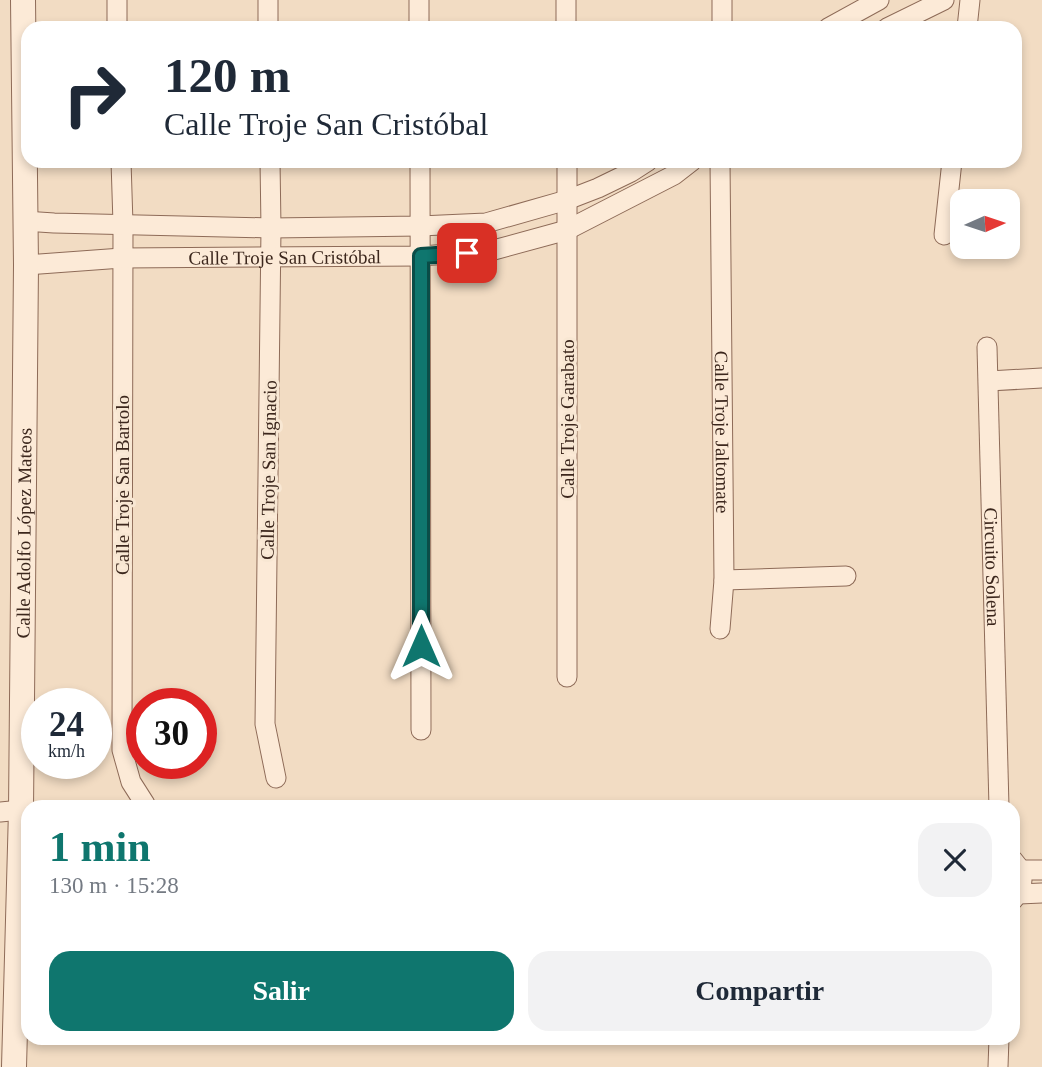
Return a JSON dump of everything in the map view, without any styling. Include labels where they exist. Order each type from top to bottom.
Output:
[{"type":"street","name":"Calle Adolfo López Mateos","points":[[23,0],[23,21]]},
{"type":"street","points":[[117,0],[117,21]]},
{"type":"street","points":[[268,0],[268,21]]},
{"type":"street","points":[[419,0],[419,21]]},
{"type":"street","points":[[566,0],[566,21]]},
{"type":"street","points":[[722,0],[722,21]]},
{"type":"street","points":[[841,21],[879,0]]},
{"type":"street","points":[[901,21],[944,0]]},
{"type":"street","points":[[968,21],[970,0]]},
{"type":"street","name":"Calle Adolfo López Mateos","points":[[14,1067],[9,889],[26,265],[24,168]]},
{"type":"street","name":"Calle Troje San Bartolo","points":[[121,168],[122,750],[131,782],[142,800]]},
{"type":"street","name":"Calle Troje San Ignacio","points":[[270,168],[265,724],[276,778]]},
{"type":"street","points":[[420,168],[421,730]]},
{"type":"street","name":"Calle Troje Garabato","points":[[567,168],[567,677]]},
{"type":"street","name":"Calle Troje San Cristóbal","points":[[24,221],[271,228],[486,223],[567,200],[637,168]]},
{"type":"street","name":"Calle Troje San Cristóbal","points":[[26,265],[122,258],[421,256],[490,251],[567,230],[683,168]]},
{"type":"street","name":"Calle Troje Jaltomate","points":[[720,168],[724,580],[720,629]]},
{"type":"street","points":[[944,235],[951,168]]},
{"type":"street","name":"Circuito Solena","points":[[987,347],[999,800]]},
{"type":"street","points":[[989,381],[1042,378]]},
{"type":"street","points":[[724,580],[846,576]]},
{"type":"street","points":[[1020,866],[1042,870]]},
{"type":"street","points":[[1020,896],[1042,893]]},
{"type":"street","points":[[999,1045],[999,1067]]},
{"type":"route","points":[[421,646],[421,256],[467,253]]}]
